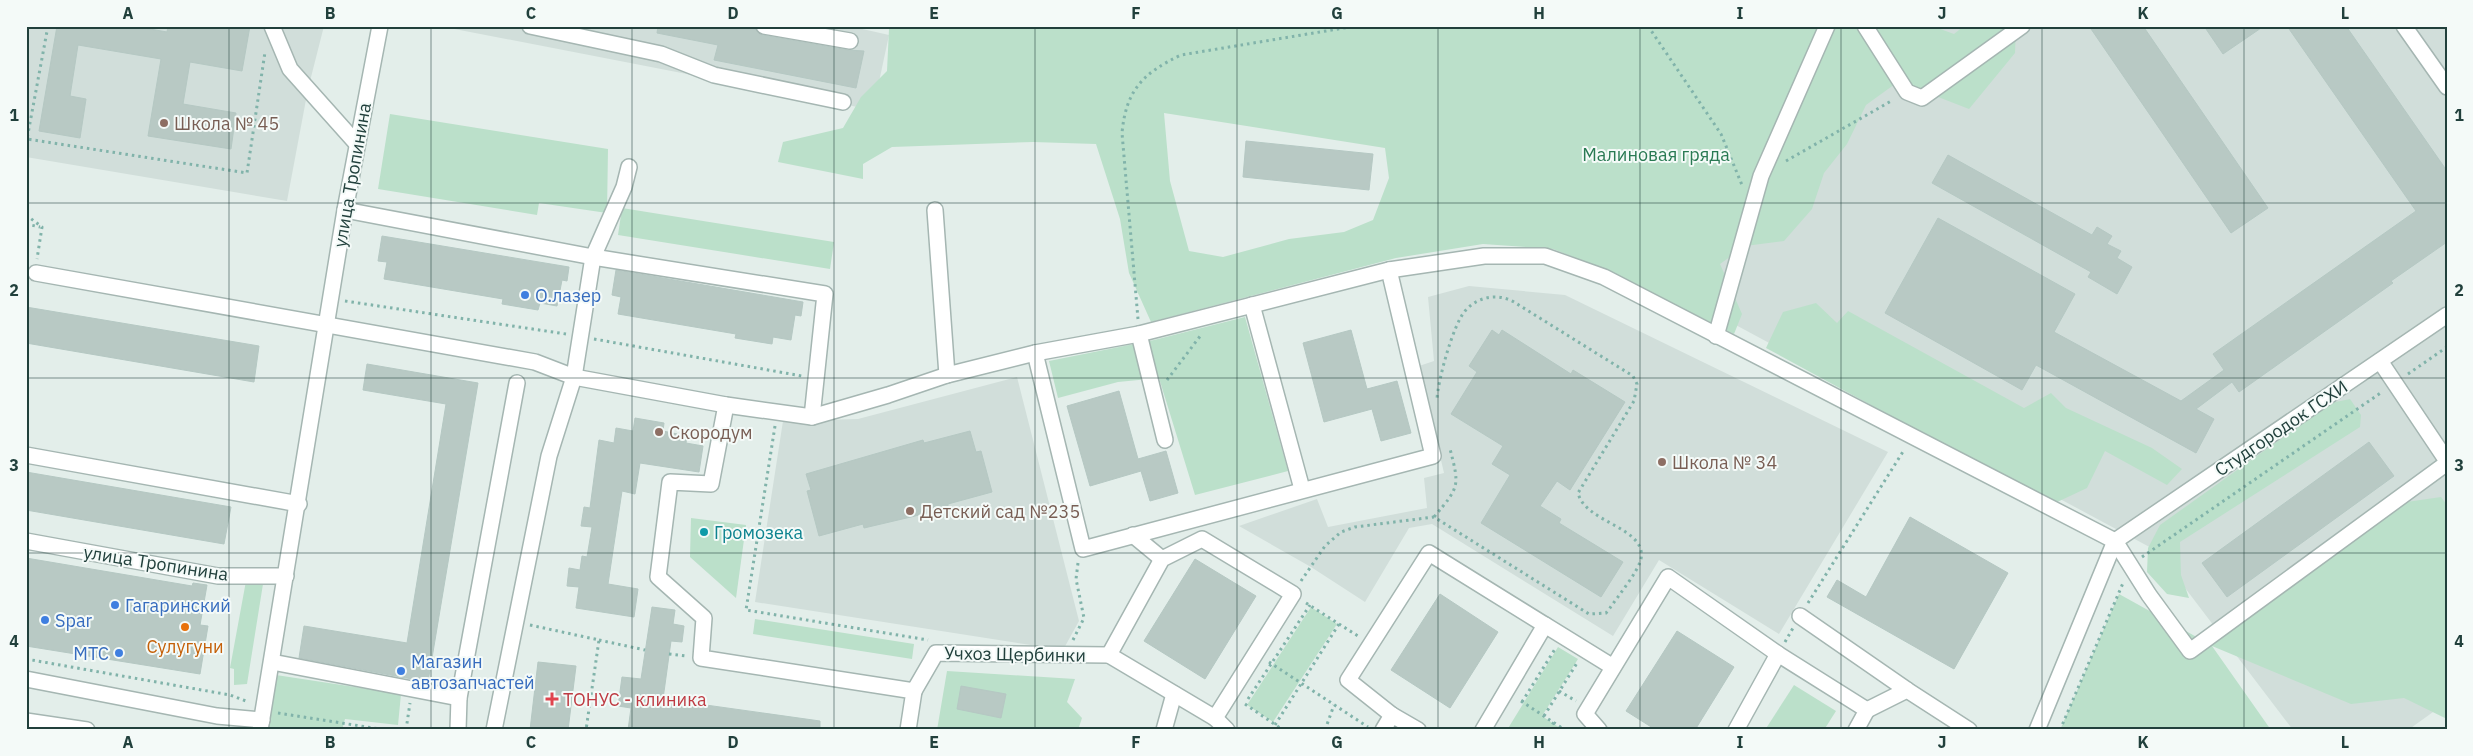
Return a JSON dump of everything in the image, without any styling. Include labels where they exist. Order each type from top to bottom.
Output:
[{"type":"street","points":[[272,26],[290,69],[357,144]]},
{"type":"street","name":"улица Тропинина","points":[[262,720],[299,504],[345,210],[380,26]]},
{"type":"street","points":[[530,26],[661,54],[714,75],[843,102]]},
{"type":"street","points":[[764,26],[850,42]]},
{"type":"street","points":[[1716,336],[1761,176],[1828,26]]},
{"type":"street","points":[[1864,26],[1907,92],[1922,98],[2022,26]]},
{"type":"street","points":[[2404,26],[2447,86]]},
{"type":"street","points":[[494,730],[549,456],[574,377],[593,257],[624,187],[629,167]]},
{"type":"street","points":[[345,210],[593,257],[825,294],[812,416]]},
{"type":"street","points":[[935,210],[947,375]]},
{"type":"street","points":[[36,273],[328,323],[535,362],[574,377],[726,405],[812,416],[888,395],[947,375],[1036,353],[1140,334],[1389,270],[1484,256],[1545,256],[1604,278],[2116,542],[2132,564],[2149,595],[2190,651],[2447,462],[2380,361]]},
{"type":"street","points":[[1036,353],[1083,548],[1433,456],[1389,270]]},
{"type":"street","points":[[1252,305],[1302,489]]},
{"type":"street","name":"Студгородок ГСХИ","points":[[2116,542],[2447,315]]},
{"type":"street","points":[[1140,334],[1152,393],[1165,440]]},
{"type":"street","points":[[458,730],[459,698],[517,382]]},
{"type":"street","points":[[726,405],[711,484],[670,482],[658,577],[704,618],[701,658],[914,691],[908,730]]},
{"type":"street","points":[[26,455],[299,504]]},
{"type":"street","points":[[1133,535],[1162,559]]},
{"type":"street","points":[[1215,718],[1293,594],[1202,539],[1162,559],[1109,655],[1215,718],[1226,730]]},
{"type":"street","name":"улица Тропинина","points":[[26,541],[218,576],[286,576]]},
{"type":"street","points":[[2037,730],[2116,542]]},
{"type":"street","points":[[1418,730],[1392,715],[1348,680],[1429,553],[1613,668]]},
{"type":"street","points":[[1599,730],[1585,714],[1668,578],[1778,654],[1867,710]]},
{"type":"street","points":[[1800,616],[1907,690],[1969,730]]},
{"type":"street","points":[[1483,730],[1545,625]]},
{"type":"street","name":"Учхоз Щербинки","points":[[914,691],[936,653],[1109,655]]},
{"type":"street","points":[[1736,730],[1778,654]]},
{"type":"street","points":[[272,662],[459,698]]},
{"type":"street","points":[[26,679],[216,723],[262,720]]},
{"type":"street","points":[[1856,730],[1867,710],[1907,690]]},
{"type":"street","points":[[1164,730],[1174,694]]},
{"type":"street","points":[[1383,730],[1392,715]]},
{"type":"street","points":[[26,721],[87,730]]},
{"type":"path","points":[[48,26],[27,140],[247,173],[266,46]]},
{"type":"path","points":[[1140,334],[1122,133],[1124,111],[1132,92],[1156,67],[1181,55],[1356,26]]},
{"type":"path","points":[[1648,26],[1722,134],[1751,208]]},
{"type":"path","points":[[1761,176],[1907,92]]},
{"type":"path","points":[[26,215],[42,228]]},
{"type":"path","points":[[26,224],[42,228]]},
{"type":"path","points":[[36,273],[42,228]]},
{"type":"path","points":[[1371,644],[1293,594],[1326,546],[1341,532],[1355,527],[1434,517],[1589,614],[1606,613],[1640,560],[1638,544],[1632,536],[1584,507],[1578,493],[1634,401],[1637,384],[1627,370],[1510,299],[1494,296],[1478,301],[1464,312],[1441,369],[1437,400]]},
{"type":"path","points":[[1152,393],[1157,392],[1201,335],[1210,333]]},
{"type":"path","points":[[2060,730],[2132,564],[2447,347]]},
{"type":"path","points":[[767,422],[776,423],[746,610],[930,640]]},
{"type":"path","points":[[1778,654],[1904,449],[1896,445]]},
{"type":"path","points":[[1434,517],[1454,492],[1456,485],[1457,476],[1449,448]]},
{"type":"path","points":[[1064,654],[1084,618],[1076,579],[1083,548]]},
{"type":"path","points":[[526,624],[645,650]]},
{"type":"path","points":[[1275,725],[1339,624]]},
{"type":"path","points":[[1522,702],[1563,636]]},
{"type":"path","points":[[586,730],[599,640]]},
{"type":"path","points":[[1544,716],[1585,650]]},
{"type":"path","points":[[1256,653],[1373,730]]},
{"type":"path","points":[[26,659],[230,695],[262,720],[272,712],[386,730]]},
{"type":"path","points":[[406,730],[412,689]]},
{"type":"path","points":[[1506,691],[1565,730]]},
{"type":"path","points":[[1245,704],[1283,730]]},
{"type":"path","points":[[1325,730],[1334,705]]},
{"type":"path","points":[[1549,730],[1554,722]]},
{"type":"shaded area","name":"Школа № 45","points":[[26,26],[324,26],[308,89],[287,201],[26,157]]},
{"type":"shaded area","points":[[439,26],[849,26],[889,35],[873,110]]},
{"type":"shaded area","points":[[1807,26],[2447,26],[2447,702],[2408,730],[2293,730],[2157,551],[1691,301]]},
{"type":"shaded area","name":"Школа № 34","points":[[1469,286],[1565,295],[1888,452],[1779,634],[1659,560],[1613,636],[1432,524],[1409,528],[1365,602],[1311,567],[1239,526],[1317,499],[1328,527],[1427,508],[1424,478],[1444,473],[1419,366],[1434,361],[1428,297]]},
{"type":"shaded area","name":"Детский сад №235","points":[[1017,377],[1079,621],[1063,650],[755,602],[783,421],[858,419]]},
{"type":"green space","name":"Малиновая гряда","points":[[879,26],[1932,26],[1954,34],[1964,26],[2016,26],[2015,53],[1969,109],[1933,95],[1895,84],[1866,105],[1847,144],[1824,173],[1812,209],[1784,241],[1745,246],[1720,264],[1742,314],[1734,334],[1606,270],[1553,249],[1483,244],[1396,258],[1151,322],[1129,273],[1120,219],[1096,144],[1033,142],[892,147],[863,164],[863,179],[778,162],[783,142],[843,128],[861,97],[887,71],[889,29]],"holes":[[[1164,113],[1385,148],[1389,178],[1373,220],[1344,232],[1289,239],[1223,257],[1189,251],[1170,181]]]},
{"type":"green space","points":[[390,114],[608,149],[607,213],[539,203],[537,215],[378,189]]},
{"type":"green space","points":[[622,208],[834,242],[830,269],[618,235]]},
{"type":"green space","points":[[1816,303],[1837,323],[1848,311],[2024,408],[2051,393],[2066,408],[2152,448],[2182,469],[2167,485],[2105,451],[2087,488],[2053,504],[1766,348],[1783,312]]},
{"type":"green space","points":[[1245,317],[1288,471],[1195,495],[1159,378],[1118,382],[1058,398],[1049,361],[1154,340]]},
{"type":"green space","points":[[2350,399],[2361,415],[2360,427],[2180,542],[2181,575],[2189,598],[2167,594],[2147,572],[2148,548],[2160,525],[2331,403]]},
{"type":"green space","points":[[2441,497],[2447,505],[2447,719],[2404,698],[2351,704],[2212,646],[2271,730],[2060,730],[2119,594],[2211,645],[2400,503]]},
{"type":"green space","points":[[691,518],[746,525],[736,598],[690,557]]},
{"type":"green space","points":[[246,581],[263,584],[247,684],[234,685],[234,669],[230,668]]},
{"type":"green space","points":[[1311,607],[1337,624],[1273,722],[1247,705]]},
{"type":"green space","points":[[755,619],[914,644],[912,659],[753,634]]},
{"type":"green space","points":[[1558,647],[1578,659],[1542,716],[1563,730],[1507,730]]},
{"type":"green space","points":[[947,671],[1075,679],[1067,702],[1082,718],[1078,730],[937,730]]},
{"type":"green space","points":[[276,675],[401,694],[398,725],[345,719],[342,730],[267,730]]},
{"type":"green space","points":[[1794,685],[1836,711],[1824,730],[1765,730]]},
{"type":"building","points":[[57,26],[133,26],[167,32],[168,26],[250,26],[242,71],[190,62],[183,104],[236,113],[231,149],[148,136],[161,59],[78,45],[70,96],[86,99],[80,138],[39,131]]},
{"type":"building","points":[[658,26],[740,26],[755,29],[762,35],[864,51],[856,88],[714,60],[718,45],[657,33]]},
{"type":"building","points":[[2089,26],[2143,26],[2268,208],[2231,233]]},
{"type":"building","points":[[2204,26],[2264,26],[2223,54]]},
{"type":"building","points":[[2287,26],[2346,26],[2447,171],[2447,242],[2391,281],[2393,283],[2239,392],[2232,382],[2196,409],[2214,419],[2196,453],[2036,365],[2022,390],[1885,313],[1938,218],[2075,294],[2054,332],[2181,401],[2224,370],[2213,354],[2416,211]]},
{"type":"building","points":[[1246,141],[1373,154],[1369,190],[1243,177]]},
{"type":"building","points":[[1948,155],[2092,235],[2097,227],[2112,236],[2107,244],[2121,251],[2117,258],[2132,267],[2117,294],[2088,277],[2091,272],[1932,183]]},
{"type":"building","points":[[382,236],[569,267],[567,281],[562,280],[557,306],[540,303],[538,310],[502,304],[503,299],[384,279],[387,262],[378,261]]},
{"type":"building","points":[[616,270],[803,302],[801,316],[795,315],[791,340],[773,337],[772,344],[735,338],[736,334],[618,314],[621,297],[612,295]]},
{"type":"building","points":[[26,307],[259,346],[254,382],[26,343]]},
{"type":"building","points":[[1351,330],[1367,389],[1397,381],[1411,433],[1381,441],[1372,409],[1324,422],[1303,343]]},
{"type":"building","points":[[1492,330],[1499,335],[1502,330],[1571,374],[1573,370],[1625,402],[1570,490],[1557,481],[1540,506],[1561,519],[1559,523],[1623,562],[1601,597],[1481,523],[1510,475],[1492,464],[1503,446],[1451,414],[1477,372],[1469,366]]},
{"type":"building","points":[[367,364],[478,383],[428,682],[299,658],[304,626],[407,643],[446,404],[363,390]]},
{"type":"building","points":[[1119,391],[1138,459],[1166,451],[1178,493],[1150,501],[1141,471],[1090,486],[1067,406]]},
{"type":"building","points":[[635,418],[664,423],[663,431],[687,436],[686,443],[703,446],[699,472],[640,463],[635,494],[622,491],[608,584],[638,589],[634,617],[576,608],[579,587],[567,586],[569,568],[580,570],[582,556],[587,557],[592,527],[581,526],[584,507],[590,508],[599,440],[614,443],[616,428],[633,431]]},
{"type":"building","points":[[970,431],[976,452],[981,451],[992,492],[948,504],[948,507],[915,516],[864,528],[863,524],[819,536],[807,491],[811,490],[806,474],[923,440],[924,443]]},
{"type":"building","points":[[2369,442],[2394,476],[2227,597],[2202,563]]},
{"type":"building","points":[[26,472],[231,507],[224,544],[26,510]]},
{"type":"building","points":[[1910,517],[2008,573],[1954,669],[1827,597],[1837,580],[1866,597]]},
{"type":"building","name":"Гагаринский","points":[[26,558],[192,586],[193,583],[207,585],[200,625],[208,626],[200,674],[26,646]]},
{"type":"building","points":[[1195,559],[1256,596],[1205,679],[1144,641]]},
{"type":"building","points":[[1440,594],[1498,632],[1450,708],[1391,670]]},
{"type":"building","points":[[652,607],[675,610],[673,624],[684,626],[682,642],[671,641],[663,699],[820,721],[820,730],[628,730],[631,708],[618,706],[622,677],[641,679]]},
{"type":"building","points":[[1677,631],[1734,667],[1695,730],[1656,730],[1626,711]]},
{"type":"building","points":[[538,662],[576,666],[568,730],[530,730]]},
{"type":"building","points":[[961,686],[1006,694],[1001,718],[957,709]]},
{"type":"place","name":"Школа № 45","points":[[164,123]]},
{"type":"place","name":"О.лазер","points":[[525,295]]},
{"type":"place","name":"Скородум","points":[[659,432]]},
{"type":"place","name":"Школа № 34","points":[[1662,462]]},
{"type":"place","name":"Детский сад №235","points":[[910,511]]},
{"type":"place","name":"Громозека","points":[[704,532]]},
{"type":"place","name":"Гагаринский","points":[[115,605]]},
{"type":"place","name":"Spar","points":[[45,620]]},
{"type":"place","name":"Сулугуни","points":[[185,627]]},
{"type":"place","name":"МТС","points":[[119,653]]},
{"type":"place","name":"Магазин автозапчастей","points":[[401,671]]},
{"type":"place","name":"ТОНУС - клиника","points":[[552,699]]}]
